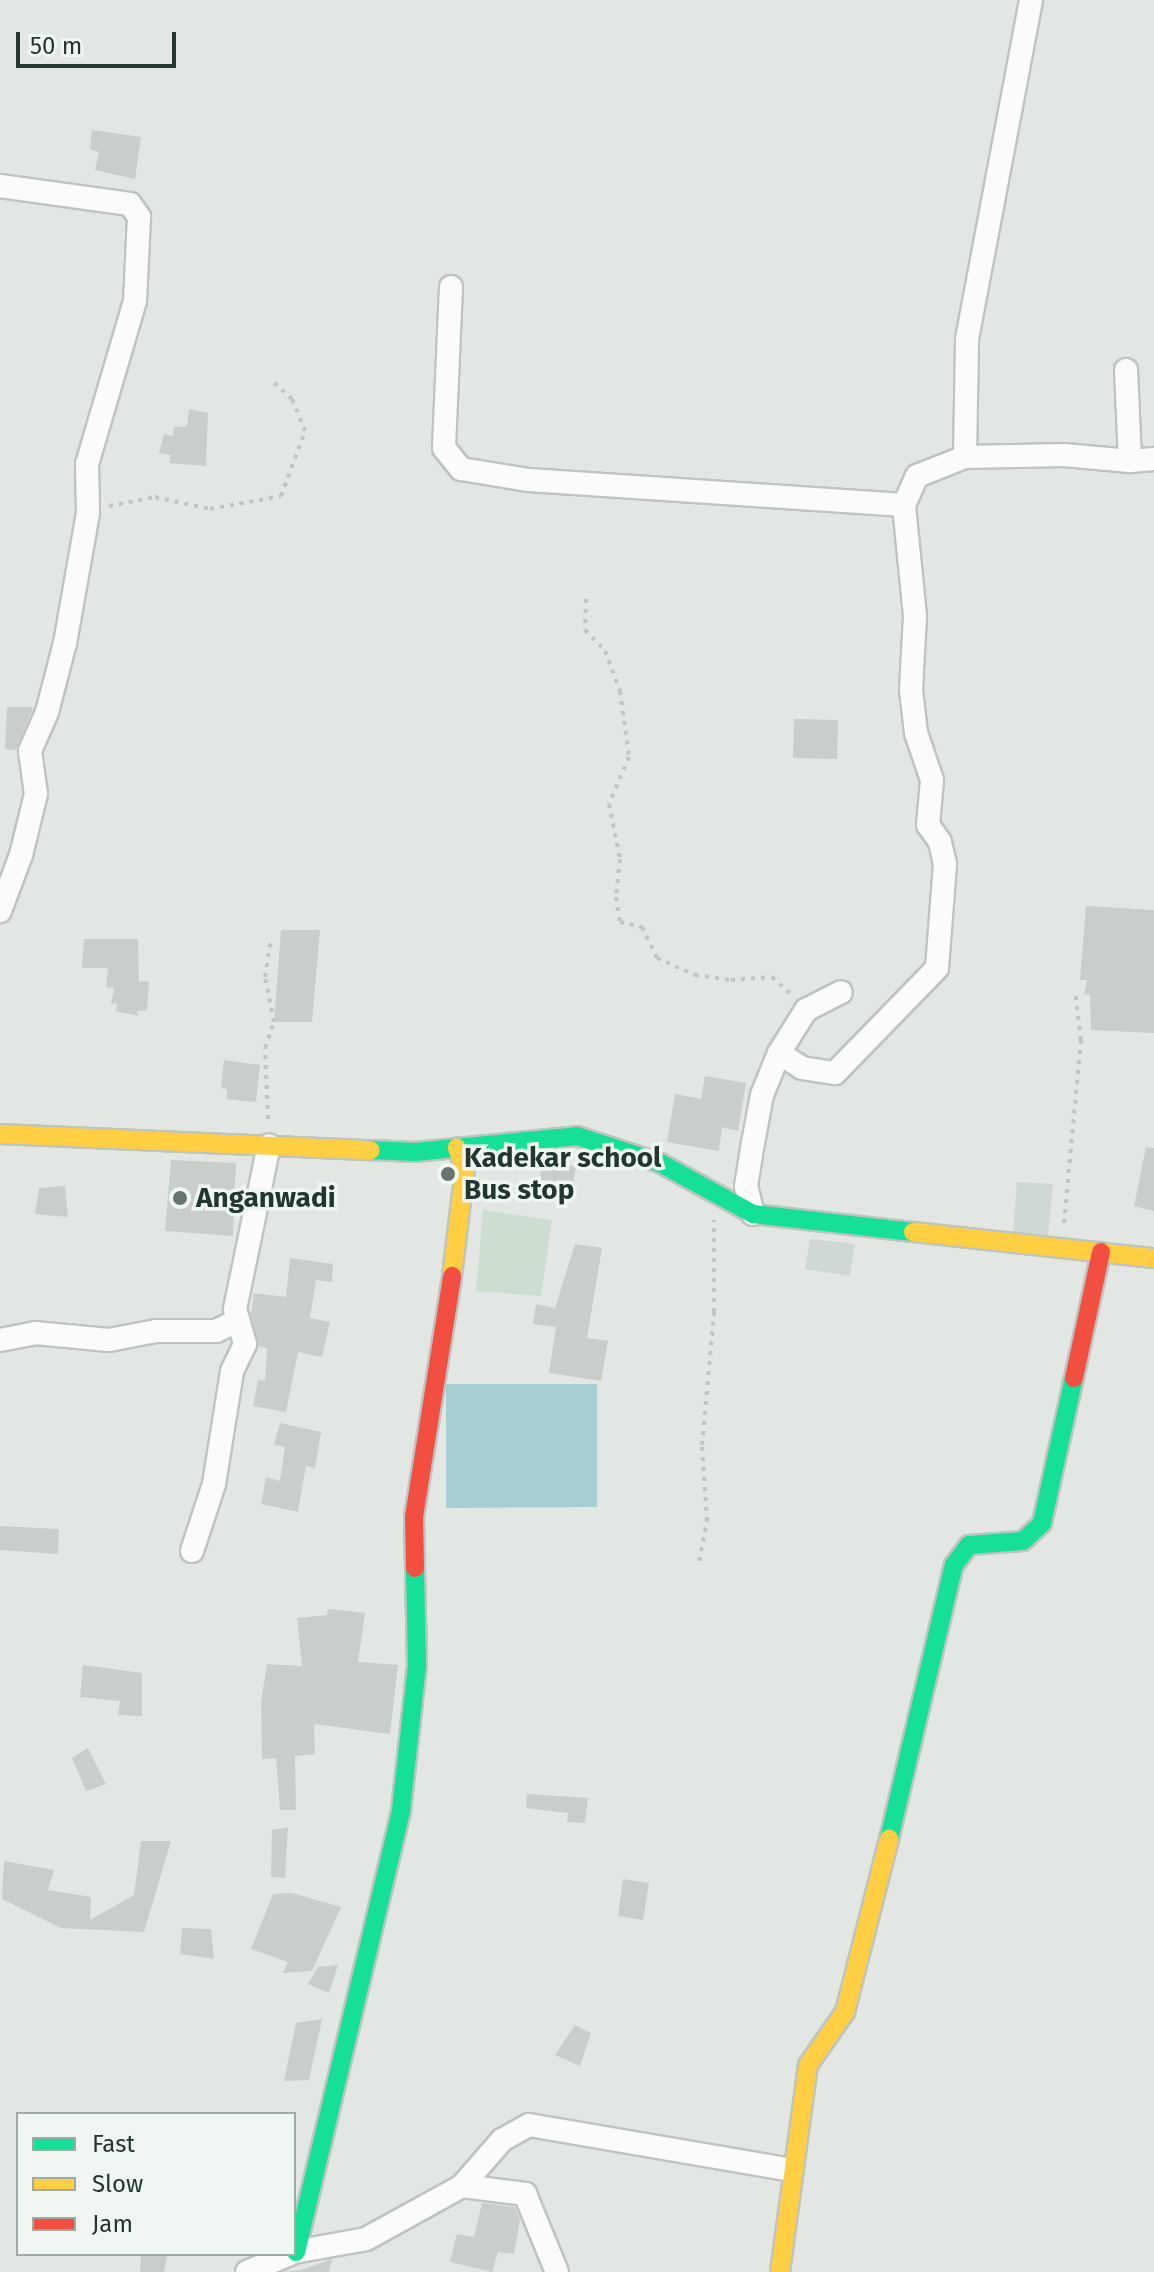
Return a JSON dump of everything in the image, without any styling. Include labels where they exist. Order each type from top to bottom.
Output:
[{"type":"street","points":[[965,457],[967,339],[1031,0]]},
{"type":"street","points":[[0,186],[130,204],[139,217],[135,301],[87,464],[88,513],[65,643],[47,712],[30,751],[36,794],[29,830],[0,911]]},
{"type":"street","points":[[451,287],[444,448],[461,469],[529,480],[904,505]]},
{"type":"street","points":[[1126,370],[1130,461]]},
{"type":"street","points":[[779,1053],[802,1068],[835,1073],[937,968],[945,864],[940,842],[928,825],[932,780],[914,719],[915,616],[904,505],[917,476],[965,457],[1064,455],[1130,461],[1154,459]]},
{"type":"street","points":[[753,1214],[746,1186],[762,1095],[779,1053],[806,1010],[841,992]]},
{"type":"street","points":[[0,1134],[415,1152],[577,1136],[660,1163],[753,1214],[1154,1258]]},
{"type":"street","points":[[192,1551],[214,1484],[232,1371],[245,1344],[239,1320],[239,1287],[269,1145]]},
{"type":"street","points":[[296,2241],[401,1810],[417,1665],[414,1517],[461,1218],[465,1168],[457,1148]]},
{"type":"street","points":[[780,2272],[791,2170],[808,2065],[845,2012],[865,1943],[954,1565],[969,1545],[1023,1541],[1042,1523],[1101,1252]]},
{"type":"street","points":[[0,1340],[35,1333],[109,1340],[156,1331],[216,1331],[239,1320]]},
{"type":"street","points":[[296,2252],[366,2239],[462,2186],[502,2140],[529,2125],[791,2170]]},
{"type":"street","points":[[462,2186],[525,2194],[557,2272]]},
{"type":"street","points":[[247,2272],[286,2256]]},
{"type":"path","points":[[88,513],[155,497],[210,509],[281,496],[305,431],[292,399],[273,382]]},
{"type":"path","points":[[586,599],[585,630],[605,651],[620,691],[629,757],[609,804],[620,859],[620,922],[642,927],[657,958],[695,975],[772,977],[806,1010]]},
{"type":"path","points":[[269,1145],[265,1048],[274,1022],[265,977],[271,940]]},
{"type":"path","points":[[1050,1249],[1064,1224],[1074,1143],[1081,1040],[1075,991]]},
{"type":"path","points":[[699,1561],[707,1521],[702,1445],[714,1312],[714,1214]]},
{"type":"shaded area","points":[[1017,1182],[1053,1184],[1048,1235],[1013,1233]]},
{"type":"shaded area","points":[[810,1239],[855,1244],[850,1276],[805,1269]]},
{"type":"green space","points":[[483,1210],[552,1220],[541,1296],[476,1291]]},
{"type":"water","points":[[446,1384],[597,1384],[597,1507],[446,1508]]},
{"type":"building","points":[[92,130],[141,137],[135,179],[95,170],[99,152],[90,149]]},
{"type":"building","points":[[189,409],[208,413],[206,466],[169,463],[171,455],[159,453],[164,434],[173,436],[174,427],[187,426]]},
{"type":"building","points":[[7,707],[33,707],[16,750],[5,749]]},
{"type":"building","points":[[794,719],[838,720],[837,759],[793,758]]},
{"type":"building","points":[[1086,906],[1154,910],[1154,1033],[1091,1030],[1090,995],[1084,994],[1087,980],[1080,980]]},
{"type":"building","points":[[281,930],[320,930],[312,1022],[274,1022]]},
{"type":"building","points":[[84,939],[138,939],[139,982],[149,981],[147,1010],[137,1011],[138,1016],[116,1011],[117,1003],[111,1004],[114,988],[106,987],[108,968],[82,968]]},
{"type":"building","points":[[224,1060],[260,1065],[256,1102],[227,1099],[227,1089],[221,1088]]},
{"type":"building","points":[[705,1076],[746,1083],[738,1131],[722,1127],[719,1151],[667,1142],[675,1094],[701,1099]]},
{"type":"building","points":[[1146,1147],[1154,1148],[1154,1211],[1134,1206]]},
{"type":"building","name":"Anganwadi","points":[[171,1160],[236,1163],[233,1236],[165,1231]]},
{"type":"building","points":[[541,1164],[576,1166],[573,1184],[540,1182]]},
{"type":"building","points":[[65,1186],[68,1217],[35,1214],[39,1188]]},
{"type":"building","points":[[575,1244],[602,1248],[587,1338],[608,1341],[601,1381],[549,1373],[556,1327],[533,1324],[536,1304],[555,1308]]},
{"type":"building","points":[[290,1258],[333,1264],[332,1282],[316,1280],[310,1318],[330,1322],[322,1357],[298,1352],[286,1412],[253,1406],[258,1380],[265,1381],[267,1348],[258,1346],[251,1314],[254,1293],[286,1297]]},
{"type":"building","points":[[280,1423],[321,1432],[315,1468],[306,1466],[298,1512],[261,1504],[266,1477],[280,1481],[285,1447],[274,1445]]},
{"type":"building","points":[[0,1526],[59,1529],[58,1554],[0,1550]]},
{"type":"building","points":[[328,1609],[365,1613],[358,1662],[398,1665],[390,1734],[314,1724],[315,1754],[295,1756],[296,1810],[280,1810],[276,1758],[262,1759],[261,1702],[267,1664],[302,1666],[297,1618],[327,1615]]},
{"type":"building","points":[[83,1665],[142,1673],[142,1716],[118,1715],[120,1701],[80,1697]]},
{"type":"building","points":[[88,1748],[106,1784],[86,1791],[72,1758]]},
{"type":"building","points":[[527,1794],[588,1798],[585,1823],[567,1822],[568,1813],[526,1808]]},
{"type":"building","points":[[288,1827],[285,1878],[271,1877],[272,1830]]},
{"type":"building","points":[[141,1841],[171,1841],[144,1932],[61,1928],[2,1899],[4,1861],[54,1870],[48,1890],[91,1897],[90,1920],[134,1895]]},
{"type":"building","points":[[623,1879],[649,1883],[643,1920],[618,1916]]},
{"type":"building","points":[[292,1893],[341,1907],[312,1971],[283,1973],[288,1962],[251,1949],[273,1894]]},
{"type":"building","points":[[182,1928],[211,1929],[214,1959],[180,1954]]},
{"type":"building","points":[[338,1965],[329,1993],[308,1984],[318,1967]]},
{"type":"building","points":[[322,2019],[309,2080],[284,2081],[296,2023]]},
{"type":"building","points":[[575,2025],[591,2033],[580,2066],[555,2055]]},
{"type":"building","points":[[482,2203],[515,2207],[520,2220],[514,2254],[498,2252],[492,2272],[450,2262],[457,2234],[474,2237]]},
{"type":"building","points":[[141,2256],[167,2256],[164,2272],[140,2272]]},
{"type":"building","points":[[332,2259],[329,2272],[283,2272],[301,2270]]},
{"type":"traffic: fast","points":[[371,1150],[415,1152],[577,1136],[660,1163],[753,1214],[913,1232]]},
{"type":"traffic: fast","points":[[889,1839],[954,1565],[969,1545],[1023,1541],[1042,1523],[1074,1378]]},
{"type":"traffic: fast","points":[[296,2252],[401,1810],[417,1665],[415,1568]]},
{"type":"traffic: slow","points":[[0,1134],[371,1150]]},
{"type":"traffic: slow","points":[[452,1276],[465,1168],[457,1148]]},
{"type":"traffic: slow","points":[[913,1232],[1154,1258]]},
{"type":"traffic: slow","points":[[780,2272],[808,2065],[845,2012],[889,1839]]},
{"type":"traffic: jam","points":[[1074,1378],[1101,1252]]},
{"type":"traffic: jam","points":[[415,1568],[414,1517],[452,1276]]},
{"type":"place","name":"Kadekar school Bus stop","points":[[448,1174]]},
{"type":"place","name":"Anganwadi","points":[[180,1198]]}]
